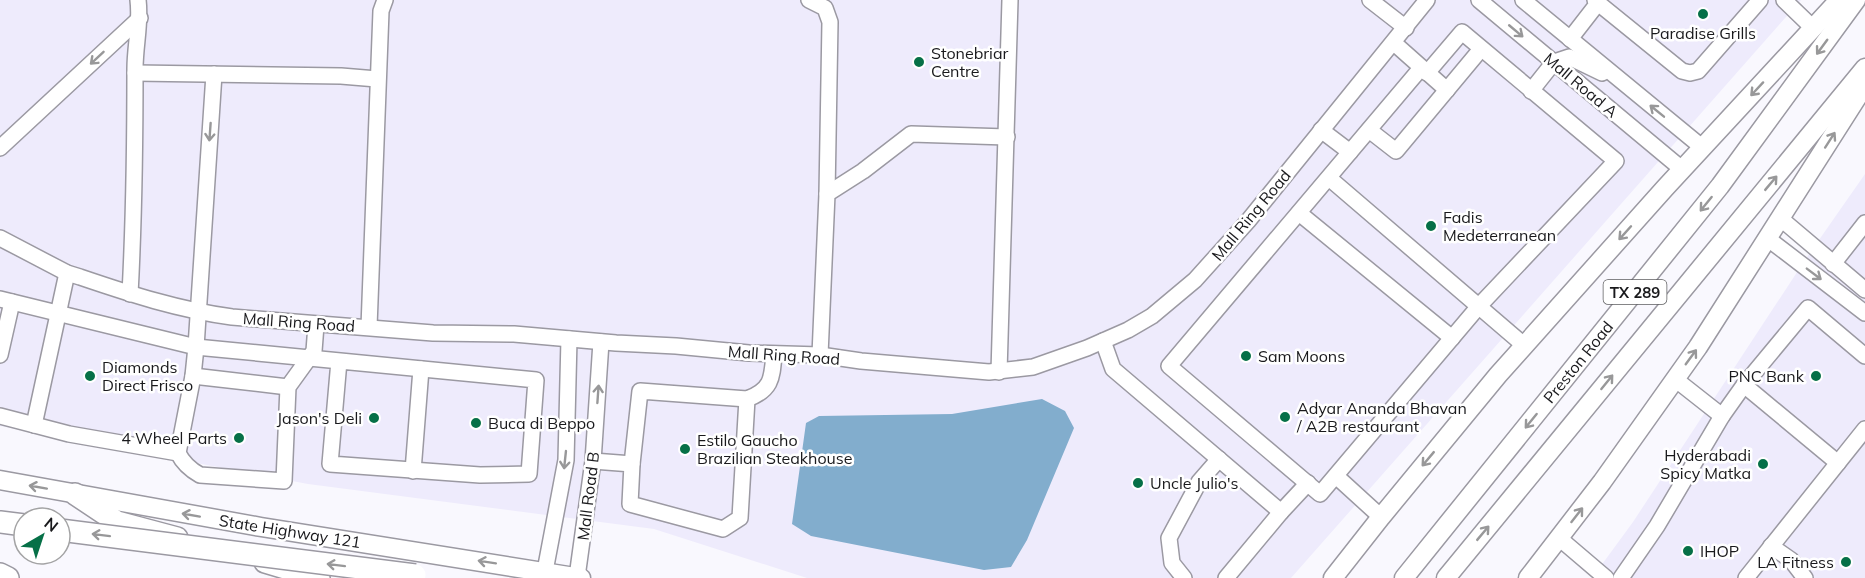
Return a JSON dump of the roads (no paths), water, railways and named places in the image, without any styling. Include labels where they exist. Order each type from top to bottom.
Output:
[{"type":"highway","points":[[75,494],[117,522],[320,578]]},
{"type":"highway","points":[[72,532],[421,577]]},
{"type":"highway","points":[[0,574],[8,578]]},
{"type":"main road","points":[[1333,578],[1498,375],[1839,0]]},
{"type":"main road","name":"Preston Road","points":[[1404,578],[1720,186],[1856,0]]},
{"type":"main road","name":"TX 289","points":[[1446,578],[1865,68]]},
{"type":"main road","points":[[1528,578],[1602,482],[1698,347],[1865,85]]},
{"type":"main road","name":"State Highway 121","points":[[0,480],[261,527],[579,578]]},
{"type":"street","points":[[130,294],[135,203],[135,73],[140,18],[138,0]]},
{"type":"street","points":[[369,327],[377,79],[381,11],[385,0]]},
{"type":"street","points":[[809,0],[825,8],[830,22],[827,194],[820,355]]},
{"type":"street","points":[[999,372],[1010,0]]},
{"type":"street","points":[[1370,0],[1406,28]]},
{"type":"street","name":"Mall Ring Road","points":[[0,238],[67,273],[198,313],[316,325],[433,333],[514,334],[774,354],[820,355],[861,361],[999,372],[1033,367],[1103,341],[1152,316],[1196,279],[1248,221],[1427,0]]},
{"type":"street","name":"Mall Road A","points":[[1479,0],[1683,170]]},
{"type":"street","name":"Mall Road A","points":[[1523,0],[1703,148]]},
{"type":"street","points":[[1570,39],[1596,2],[1682,71],[1690,73],[1698,70],[1760,0]]},
{"type":"street","points":[[1784,0],[1813,28]]},
{"type":"street","points":[[0,148],[140,18]]},
{"type":"street","points":[[1462,32],[1616,161],[1479,306],[1320,494],[1169,366],[1350,152],[1424,70],[1462,32]]},
{"type":"street","points":[[1394,43],[1447,90]]},
{"type":"street","points":[[1369,130],[1396,151],[1481,49]]},
{"type":"street","points":[[1531,91],[1554,62],[1569,57],[1621,81]]},
{"type":"street","points":[[135,73],[377,79]]},
{"type":"street","points":[[214,74],[196,347],[193,376],[178,453],[183,462],[200,475],[284,481],[288,387],[314,351],[316,325]]},
{"type":"street","points":[[1321,130],[1350,152]]},
{"type":"street","points":[[827,194],[863,171],[911,134],[1006,137]]},
{"type":"street","points":[[1329,178],[1525,346]]},
{"type":"street","points":[[1299,213],[1452,338]]},
{"type":"street","points":[[1780,218],[1865,291]]},
{"type":"street","points":[[1833,264],[1863,230]]},
{"type":"street","points":[[1767,238],[1865,313]]},
{"type":"street","points":[[34,425],[67,273]]},
{"type":"street","points":[[0,355],[6,301],[196,347],[536,380],[529,474],[413,471],[330,464],[339,361]]},
{"type":"street","points":[[1621,578],[1657,526],[1722,416],[1744,385],[1808,308],[1865,356]]},
{"type":"street","name":"Mall Road B","points":[[545,571],[566,460],[569,339]]},
{"type":"street","points":[[1103,341],[1113,369],[1281,512]]},
{"type":"street","name":"Mall Road B","points":[[579,578],[593,460],[601,342]]},
{"type":"street","points":[[747,399],[740,518],[723,529],[630,504],[640,391],[747,399],[761,394],[772,380],[774,354]]},
{"type":"street","points":[[413,471],[421,369]]},
{"type":"street","points":[[193,376],[288,387]]},
{"type":"street","points":[[1676,379],[1722,416]]},
{"type":"street","points":[[1744,385],[1838,463]]},
{"type":"street","points":[[0,416],[69,434],[178,453]]},
{"type":"street","points":[[1746,578],[1865,429]]},
{"type":"street","points":[[1184,578],[1172,563],[1168,538],[1199,482],[1219,459]]},
{"type":"street","points":[[593,460],[632,464]]},
{"type":"street","points":[[1336,476],[1381,517]]},
{"type":"street","points":[[1226,578],[1308,483]]},
{"type":"street","points":[[1559,538],[1606,578]]},
{"type":"street","points":[[1771,546],[1791,560],[1805,578]]},
{"type":"water","points":[[1042,399],[1065,411],[1074,428],[1027,540],[1011,567],[984,570],[811,536],[792,524],[806,423],[819,416],[952,414]]},
{"type":"place","name":"Paradise Grills","points":[[1703,14]]},
{"type":"place","name":"Stonebriar Centre","points":[[919,62]]},
{"type":"place","name":"Fadis Medeterranean","points":[[1431,226]]},
{"type":"place","name":"Sam Moons","points":[[1246,356]]},
{"type":"place","name":"Diamonds Direct Frisco","points":[[90,376]]},
{"type":"place","name":"PNC Bank","points":[[1816,376]]},
{"type":"place","name":"Adyar Ananda Bhavan / A2B restaurant","points":[[1285,417]]},
{"type":"place","name":"Jason's Deli","points":[[374,418]]},
{"type":"place","name":"Buca di Beppo","points":[[476,423]]},
{"type":"place","name":"4 Wheel Parts","points":[[239,438]]},
{"type":"place","name":"Estilo Gaucho Brazilian Steakhouse","points":[[685,449]]},
{"type":"place","name":"Hyderabadi Spicy Matka","points":[[1763,464]]},
{"type":"place","name":"Uncle Julio's","points":[[1138,483]]},
{"type":"place","name":"IHOP","points":[[1688,551]]},
{"type":"place","name":"LA Fitness","points":[[1846,562]]}]
